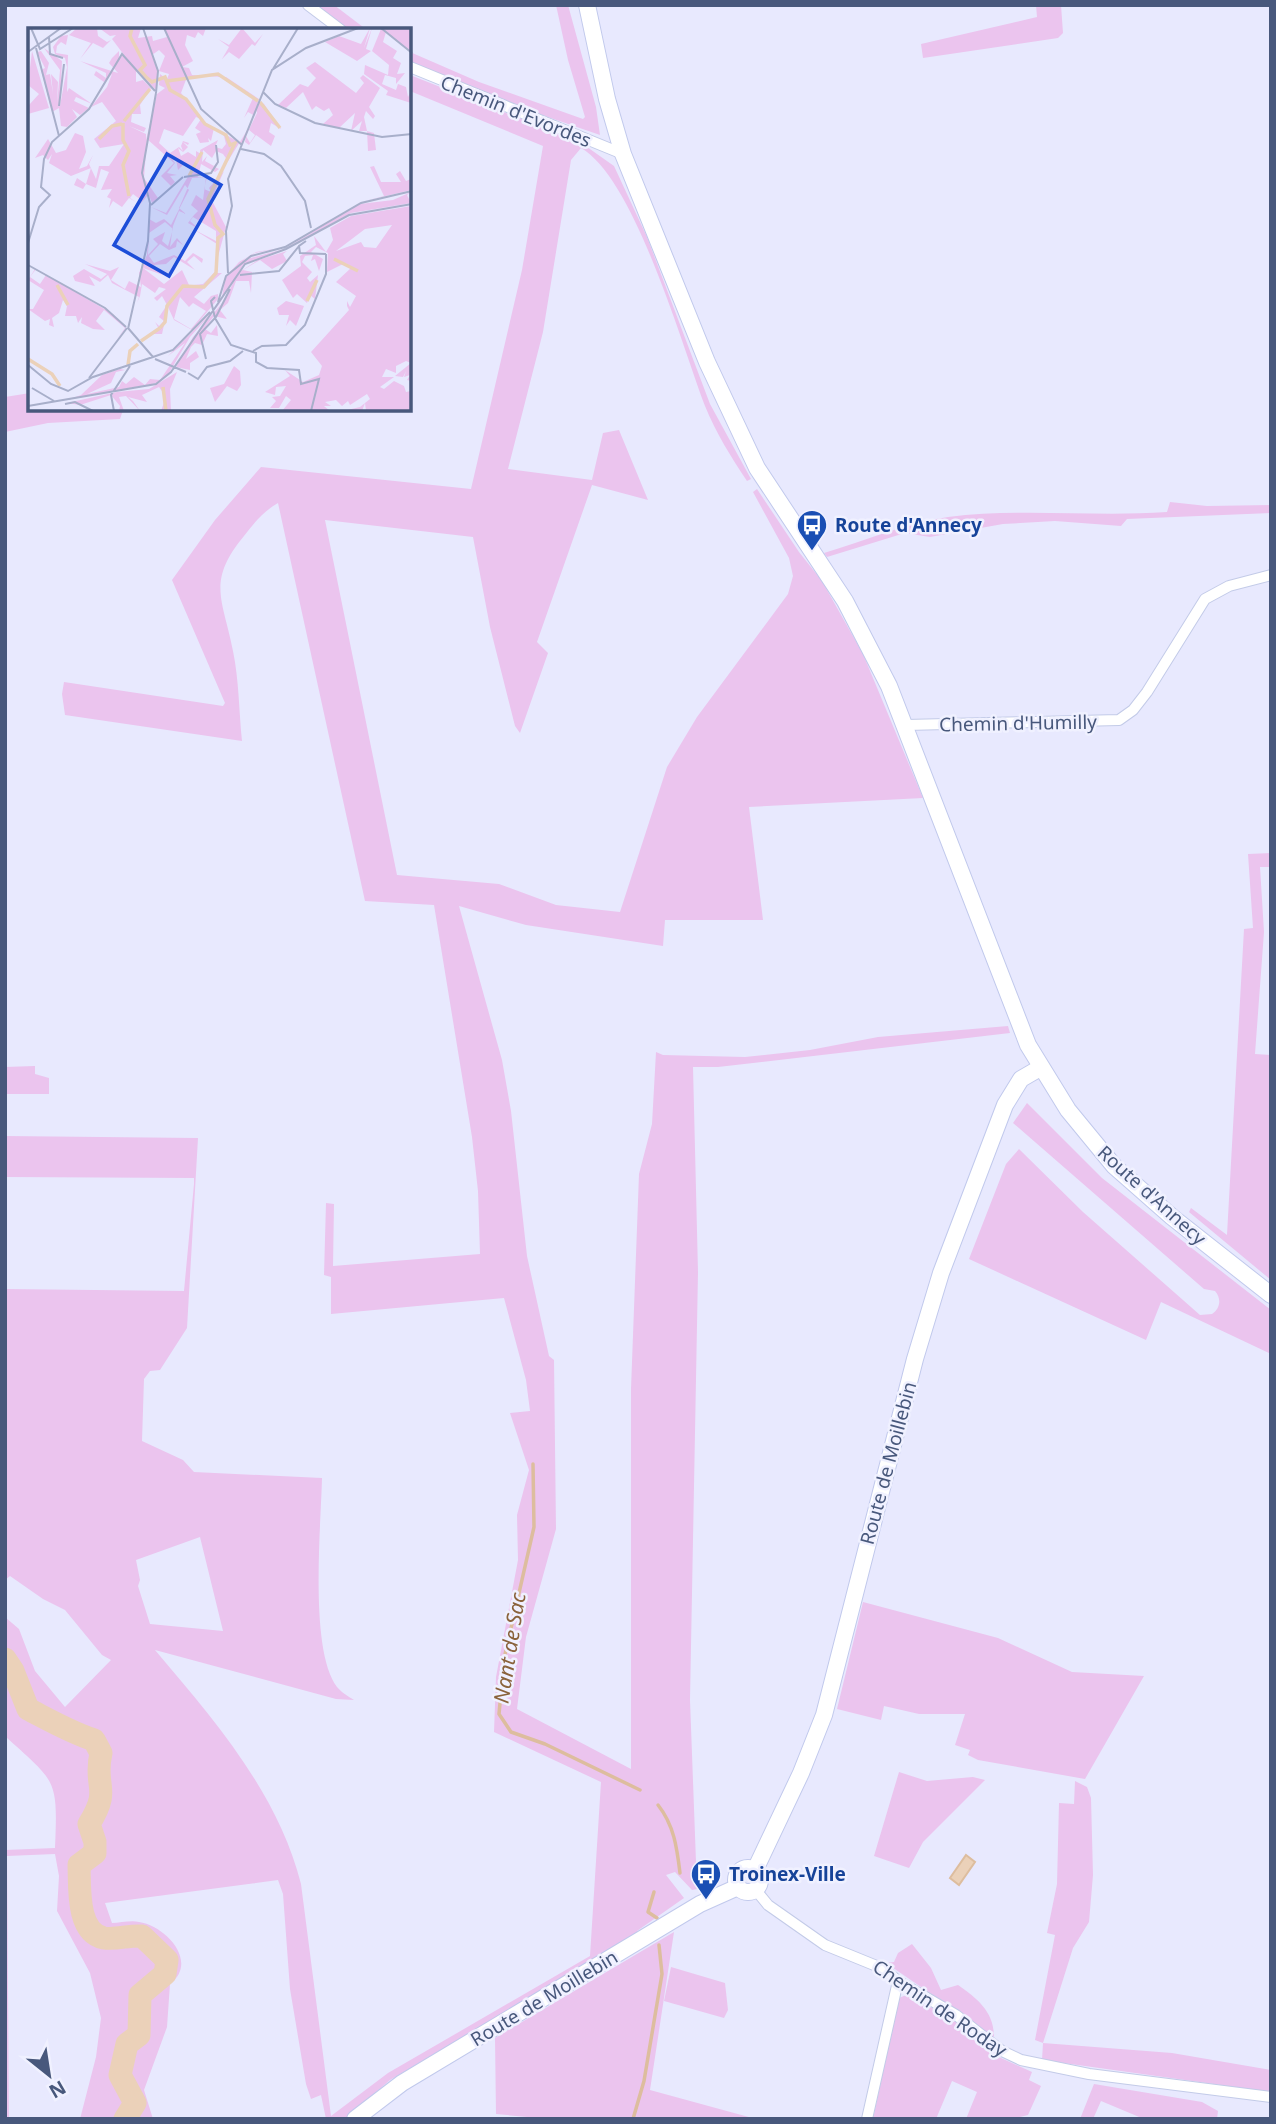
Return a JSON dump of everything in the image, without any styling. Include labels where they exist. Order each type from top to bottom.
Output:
[{"type":"main road","name":"Route d'Annecy","points":[[587,5],[607,99],[623,154],[741,439],[774,497],[845,601],[871,649],[906,725],[993,960],[1040,1068],[1083,1130],[1114,1166],[1172,1217],[1271,1295]]},
{"type":"main road","name":"Route de Moillebin","points":[[754,1870],[805,1765],[824,1716],[915,1359],[941,1273],[1005,1105],[1021,1079],[1040,1068]]},
{"type":"main road","points":[[746,1868],[754,1870],[760,1879],[755,1889],[745,1891],[738,1887],[735,1881],[739,1871],[746,1868]]},
{"type":"main road","name":"Route de Moillebin","points":[[355,2119],[374,2101],[432,2064],[700,1904],[738,1887]]},
{"type":"street","points":[[308,5],[338,28]]},
{"type":"street","name":"Chemin d'Evordes","points":[[411,67],[623,154]]},
{"type":"street","name":"Chemin d'Humilly","points":[[906,725],[1119,720],[1133,710],[1147,692],[1205,599],[1229,586],[1271,575]]},
{"type":"street","name":"Chemin de Roday","points":[[755,1889],[768,1905],[825,1945],[870,1961],[956,2015],[1002,2051],[1041,2066],[1271,2096]]},
{"type":"street","points":[[866,2119],[898,1981]]},
{"type":"shaded area","points":[[315,5],[334,5],[364,28],[346,28]]},
{"type":"shaded area","points":[[556,5],[568,5],[596,107],[600,135],[484,95],[411,63],[411,52],[479,82],[583,119],[585,117],[568,60]]},
{"type":"shaded area","points":[[1036,5],[1061,5],[1063,33],[1058,38],[923,58],[921,44],[1037,17]]},
{"type":"shaded area","points":[[411,75],[580,142],[614,166],[647,237],[710,404],[751,479],[747,481],[709,416],[655,266],[638,227],[620,193],[601,166],[581,148],[571,160],[543,332],[508,469],[592,480],[603,433],[619,430],[648,500],[592,485],[537,642],[548,653],[520,733],[515,726],[490,627],[473,537],[325,520],[397,875],[499,884],[556,905],[620,912],[667,767],[697,717],[788,594],[793,576],[789,558],[753,492],[757,489],[822,581],[863,654],[923,798],[749,807],[763,920],[665,920],[663,946],[526,925],[459,906],[502,1060],[511,1111],[527,1256],[549,1356],[554,1360],[556,1529],[526,1637],[517,1709],[631,1769],[631,1389],[639,1174],[652,1124],[656,1052],[663,1055],[745,1057],[810,1050],[878,1037],[1008,1026],[1010,1033],[718,1067],[693,1067],[698,1272],[690,1700],[697,1889],[692,1890],[675,1872],[666,1875],[684,1898],[637,1931],[638,1934],[390,2080],[345,2119],[326,2119],[321,2095],[311,2099],[306,2084],[290,1989],[283,1894],[278,1880],[105,1903],[112,1923],[139,1922],[159,1930],[176,1946],[181,1966],[178,1975],[170,1984],[167,2027],[144,2090],[153,2119],[80,2119],[96,2057],[101,2018],[90,1973],[57,1911],[59,1876],[55,1854],[7,1856],[9,2119],[5,2119],[5,1850],[55,1848],[56,1807],[54,1794],[44,1773],[5,1736],[5,1617],[19,1629],[35,1671],[65,1707],[111,1660],[102,1655],[65,1610],[43,1599],[10,1576],[5,1580],[5,1289],[184,1291],[194,1178],[5,1177],[5,1136],[198,1138],[187,1328],[160,1370],[150,1371],[144,1379],[142,1441],[183,1460],[194,1472],[322,1478],[319,1587],[323,1645],[328,1669],[337,1687],[354,1700],[336,1699],[155,1650],[242,1760],[261,1789],[291,1851],[301,1884],[331,2116],[388,2073],[590,1956],[601,1782],[494,1732],[496,1677],[518,1560],[517,1515],[529,1470],[510,1413],[530,1411],[526,1380],[504,1298],[331,1314],[331,1277],[324,1275],[326,1203],[334,1204],[333,1266],[480,1254],[478,1191],[472,1137],[434,905],[365,901],[278,503],[260,518],[232,552],[221,579],[222,604],[237,673],[242,741],[65,715],[62,694],[64,682],[223,706],[225,703],[172,580],[215,520],[261,467],[471,489],[522,270],[543,146],[411,91]],"holes":[[[200,1537],[223,1631],[150,1624],[138,1586],[140,1580],[136,1560]]]},
{"type":"shaded area","points":[[28,393],[28,411],[123,411],[120,419],[48,423],[5,432],[5,397]]},
{"type":"shaded area","points":[[1170,502],[1207,506],[1271,505],[1271,513],[1127,519],[1121,526],[1055,521],[1003,524],[930,537],[905,533],[827,557],[824,553],[901,528],[948,517],[1002,513],[1167,512]]},
{"type":"shaded area","points":[[1271,853],[1271,867],[1260,867],[1264,932],[1255,1054],[1271,1055],[1271,1280],[1189,1212],[1191,1208],[1227,1235],[1244,929],[1253,928],[1248,854]]},
{"type":"shaded area","points":[[35,1066],[35,1074],[49,1078],[49,1094],[5,1094],[5,1067]]},
{"type":"shaded area","points":[[1027,1103],[1102,1178],[1271,1310],[1271,1354],[1161,1302],[1146,1340],[969,1259],[1006,1164],[1019,1149],[1083,1212],[1200,1315],[1212,1314],[1218,1307],[1219,1297],[1215,1291],[1204,1289],[1013,1123]]},
{"type":"shaded area","points":[[863,1602],[998,1638],[1072,1672],[1144,1676],[1085,1779],[978,1760],[968,1755],[970,1750],[955,1745],[965,1714],[919,1714],[884,1706],[881,1720],[837,1709]]},
{"type":"shaded area","points":[[899,1772],[927,1781],[973,1777],[985,1780],[923,1842],[909,1868],[874,1856]]},
{"type":"shaded area","points":[[1075,1781],[1087,1787],[1091,1798],[1093,1875],[1089,1922],[1073,1948],[1043,2043],[1035,2040],[1055,1935],[1047,1933],[1057,1884],[1059,1803],[1074,1804]]},
{"type":"shaded area","points":[[966,1855],[975,1862],[959,1885],[950,1878]]},
{"type":"shaded area","points":[[674,1932],[650,2090],[756,2119],[549,2119],[496,2114],[495,2038]]},
{"type":"shaded area","points":[[912,1944],[931,1968],[941,1990],[958,1985],[984,2007],[991,2020],[994,2037],[886,1963],[894,1962],[898,1953]]},
{"type":"shaded area","points":[[671,1967],[725,1983],[728,2010],[724,2018],[664,2001]]},
{"type":"shaded area","points":[[906,1995],[950,2017],[1001,2058],[1032,2072],[1029,2080],[1041,2086],[1028,2115],[1012,2119],[966,2119],[977,2092],[952,2081],[936,2119],[873,2119],[899,1998]]},
{"type":"shaded area","points":[[1043,2043],[1172,2053],[1271,2070],[1271,2092],[1042,2060]]},
{"type":"shaded area","points":[[1094,2084],[1202,2102],[1218,2111],[1217,2119],[1144,2119],[1101,2101],[1093,2119],[1080,2119]]},
{"type":"waterway","name":"Nant de Sac","points":[[533,1464],[534,1527],[504,1659],[499,1714],[511,1732],[545,1744],[640,1790]]},
{"type":"waterway","points":[[5,1659],[13,1671],[28,1709],[94,1740],[101,1753],[101,1795],[89,1824],[95,1842],[95,1853],[79,1865],[81,1907],[88,1927],[104,1938],[142,1936],[167,1960],[165,1974],[140,1995],[139,2035],[127,2044],[120,2075],[135,2103],[125,2119]]},
{"type":"waterway","name":"Nant de Sac","points":[[658,1805],[671,1829],[680,1873]]},
{"type":"waterway","name":"Nant de Sac","points":[[654,1892],[648,1912],[657,1918]]},
{"type":"waterway","name":"Nant de Sac","points":[[633,2119],[644,2081],[662,1974],[659,1945]]},
{"type":"place","name":"Route d'Annecy","points":[[812,552]]},
{"type":"place","name":"Troinex-Ville","points":[[706,1901]]}]
